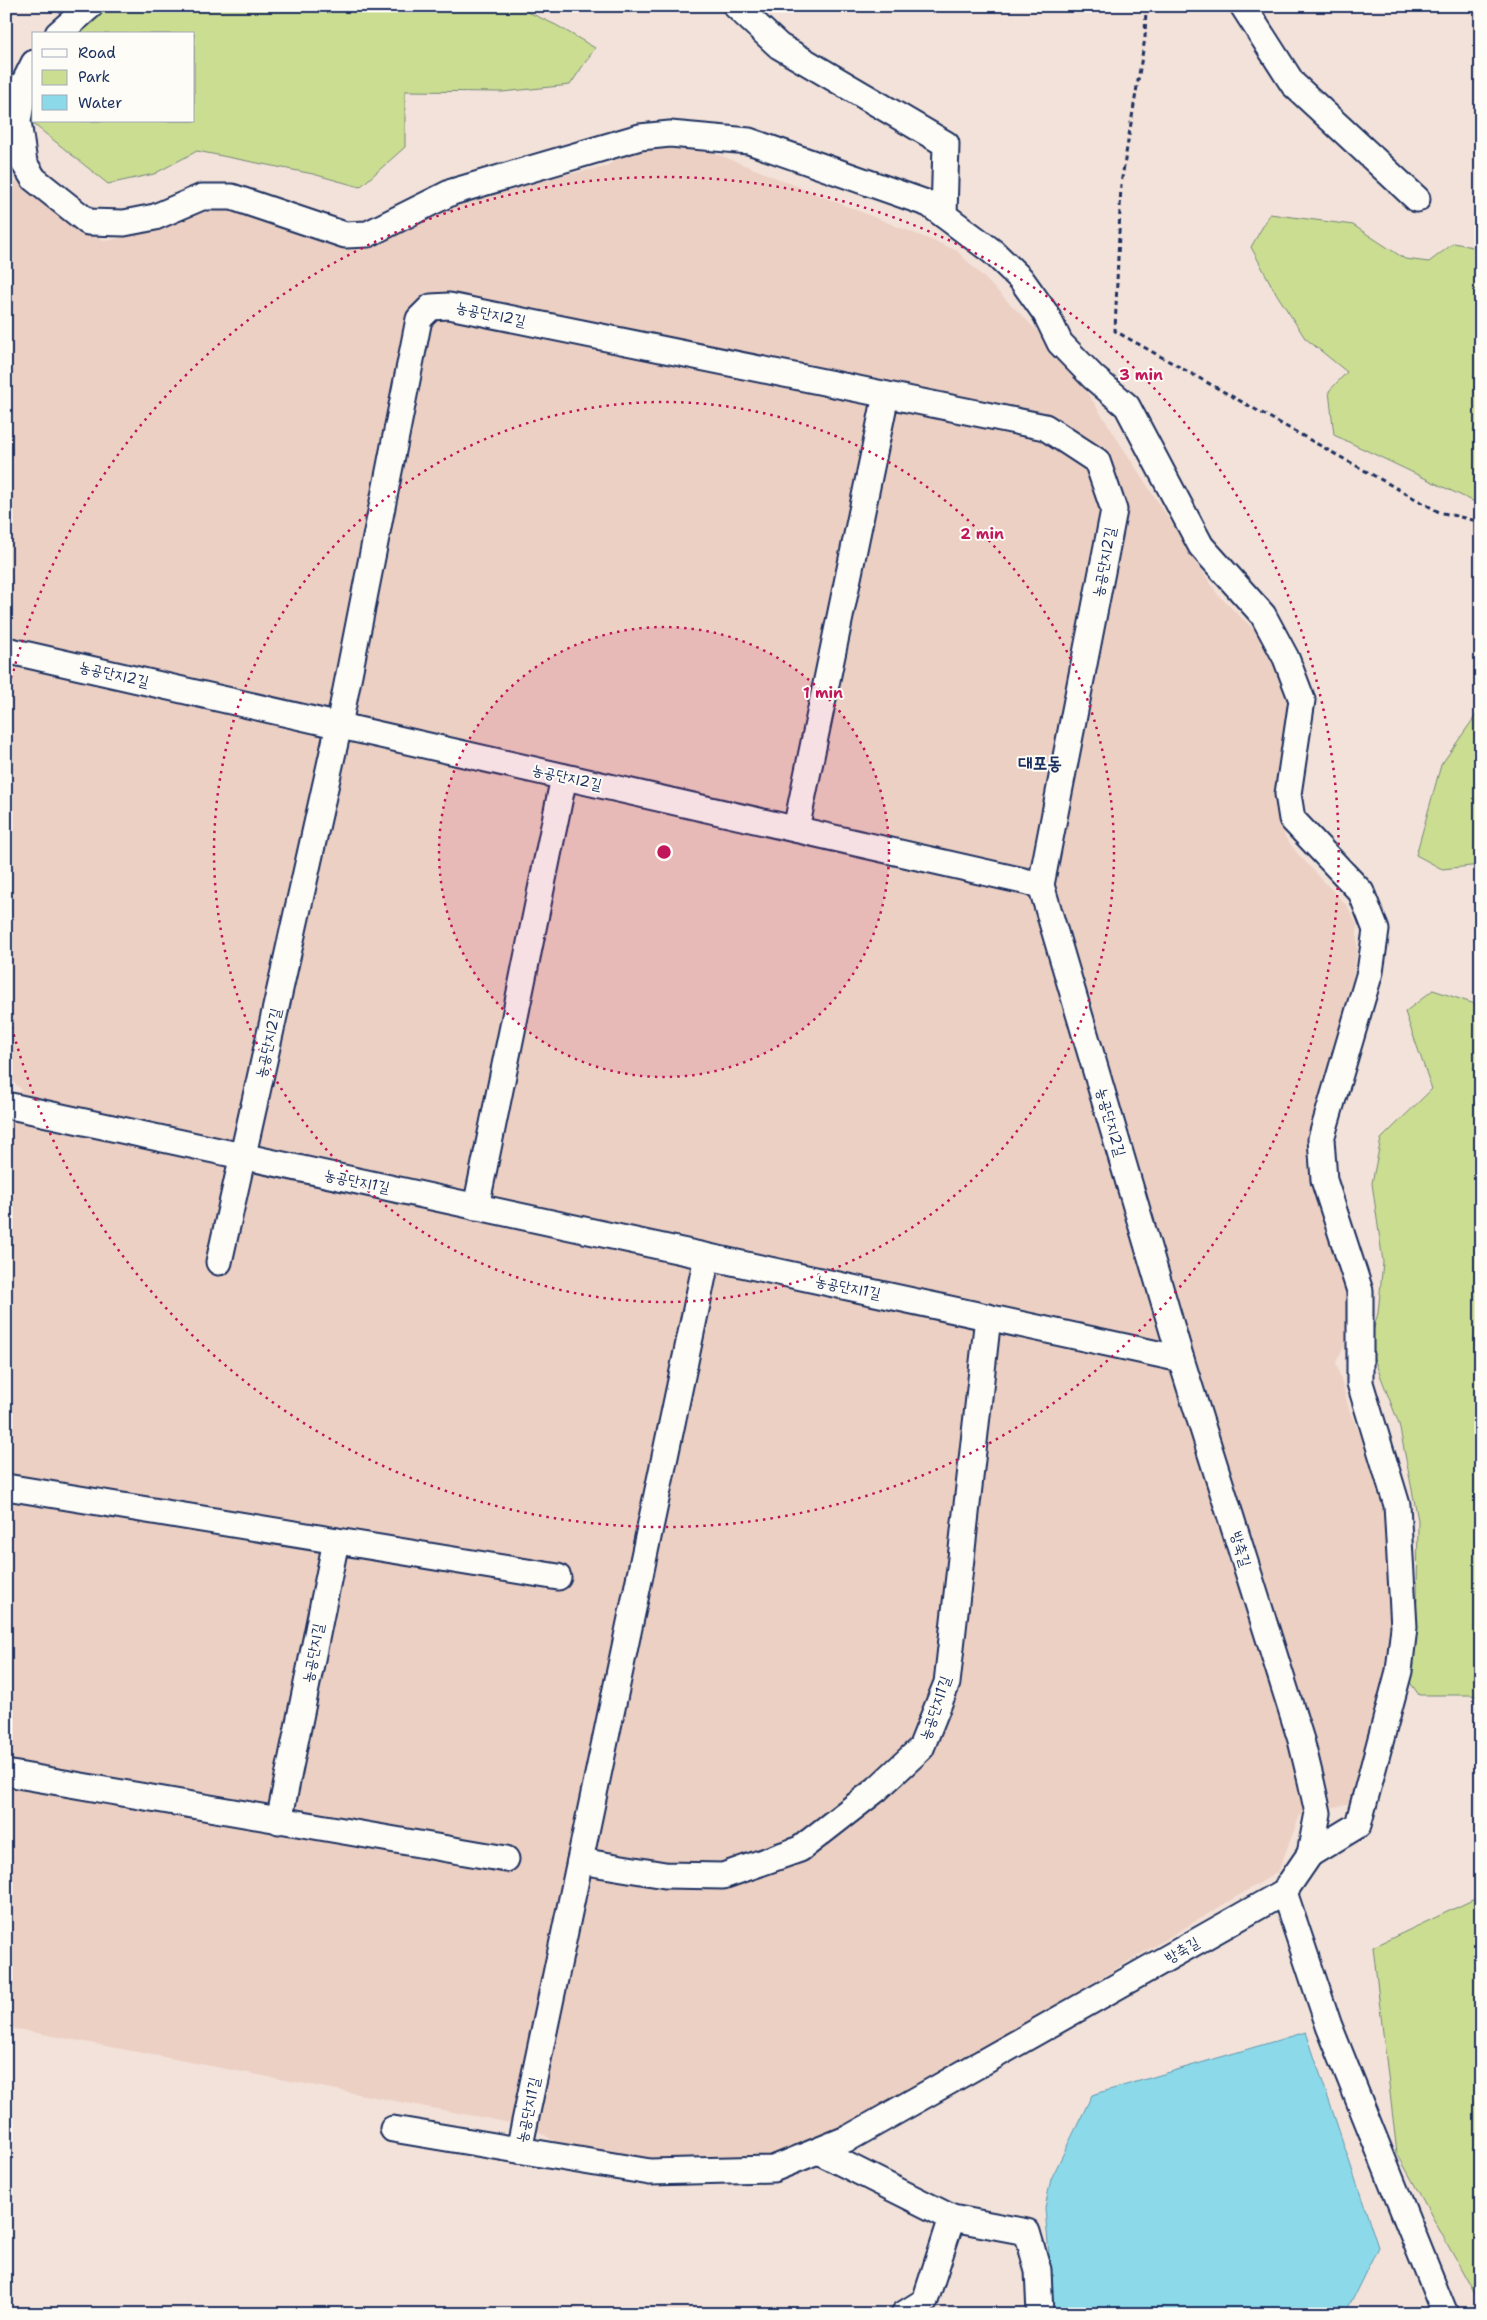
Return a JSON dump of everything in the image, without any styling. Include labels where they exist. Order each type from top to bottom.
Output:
[{"type":"street","points":[[60,32],[90,6]]},
{"type":"street","points":[[736,6],[779,46],[946,144],[944,215]]},
{"type":"street","points":[[1243,6],[1293,84],[1417,199]]},
{"type":"street","points":[[32,67],[25,81],[18,121],[24,163],[34,179],[88,222],[124,223],[156,217],[202,197],[232,197],[344,235],[368,234],[452,192],[640,137],[670,134],[749,141],[929,204],[993,252],[1021,279],[1046,314],[1060,343],[1093,377],[1127,406],[1200,546],[1263,615],[1286,658],[1302,700],[1288,794],[1292,819],[1361,892],[1376,930],[1370,972],[1320,1139],[1324,1180],[1360,1291],[1360,1382],[1397,1505],[1404,1627],[1399,1671],[1358,1826],[1310,1854]]},
{"type":"street","name":"농공단지2길","points":[[219,1262],[339,725],[419,319],[431,307],[449,306],[1046,428],[1097,461],[1114,510],[1041,885],[1181,1359]]},
{"type":"street","points":[[796,829],[886,395]]},
{"type":"street","name":"농공단지2길","points":[[6,650],[1041,885]]},
{"type":"street","points":[[476,1207],[564,776]]},
{"type":"street","name":"농공단지1길","points":[[6,1105],[1181,1359]]},
{"type":"street","name":"농공단지1길","points":[[707,1257],[520,2150],[650,2172],[773,2169],[818,2151]]},
{"type":"street","name":"농공단지1길","points":[[580,1861],[665,1875],[722,1876],[800,1849],[877,1789],[921,1748],[947,1683],[988,1317]]},
{"type":"street","name":"방축길","points":[[818,2151],[849,2138],[1284,1892],[1310,1854],[1318,1814],[1301,1740],[1181,1359]]},
{"type":"street","points":[[6,1487],[558,1577]]},
{"type":"street","name":"농공단지길","points":[[279,1821],[336,1541]]},
{"type":"street","points":[[6,1774],[506,1860]]},
{"type":"street","points":[[1284,1892],[1330,2026],[1445,2314]]},
{"type":"street","points":[[393,2129],[520,2150]]},
{"type":"street","points":[[818,2151],[952,2218],[1027,2232],[1038,2270],[1040,2314]]},
{"type":"street","points":[[904,2314],[925,2302],[952,2218]]},
{"type":"path","points":[[1146,6],[1145,38],[1121,184],[1115,331],[1439,512],[1481,522]]},
{"type":"shaded area","points":[[645,140],[712,152],[956,250],[1065,358],[1218,595],[1264,639],[1275,656],[1293,711],[1281,820],[1285,837],[1298,854],[1348,907],[1357,925],[1357,953],[1352,982],[1316,1110],[1314,1134],[1307,1158],[1316,1193],[1353,1289],[1353,1330],[1336,1362],[1350,1412],[1391,1504],[1397,1629],[1390,1677],[1351,1803],[1300,1815],[1278,1872],[868,2117],[774,2160],[659,2166],[562,2146],[532,2127],[6,2027],[6,1102],[22,1090],[6,1075],[6,185],[18,181],[92,235],[107,241],[159,229],[196,214],[225,210],[327,243],[356,247],[450,197],[605,167]]},
{"type":"green space","points":[[109,6],[515,6],[556,25],[595,48],[570,85],[502,92],[405,91],[405,147],[360,187],[313,174],[197,151],[154,174],[108,184],[31,122],[32,118],[32,122],[195,122],[195,32],[72,32]]},
{"type":"green space","points":[[1270,214],[1353,225],[1405,259],[1429,262],[1454,243],[1477,248],[1481,252],[1481,505],[1334,435],[1329,391],[1347,372],[1305,338],[1274,290],[1251,247]]},
{"type":"green space","points":[[1479,711],[1481,865],[1442,869],[1416,855],[1441,765]]},
{"type":"green space","points":[[1433,990],[1481,1006],[1481,1698],[1472,1695],[1419,1695],[1409,1681],[1417,1599],[1418,1520],[1399,1424],[1369,1346],[1378,1313],[1383,1262],[1372,1183],[1381,1139],[1432,1089],[1405,1012]]},
{"type":"green space","points":[[1481,1896],[1481,2305],[1397,2153],[1373,1947]]},
{"type":"water","points":[[1306,2032],[1378,2247],[1345,2314],[1054,2314],[1045,2208],[1051,2179],[1092,2095]]},
{"type":"district","name":"대포동","points":[[1040,763]]}]
